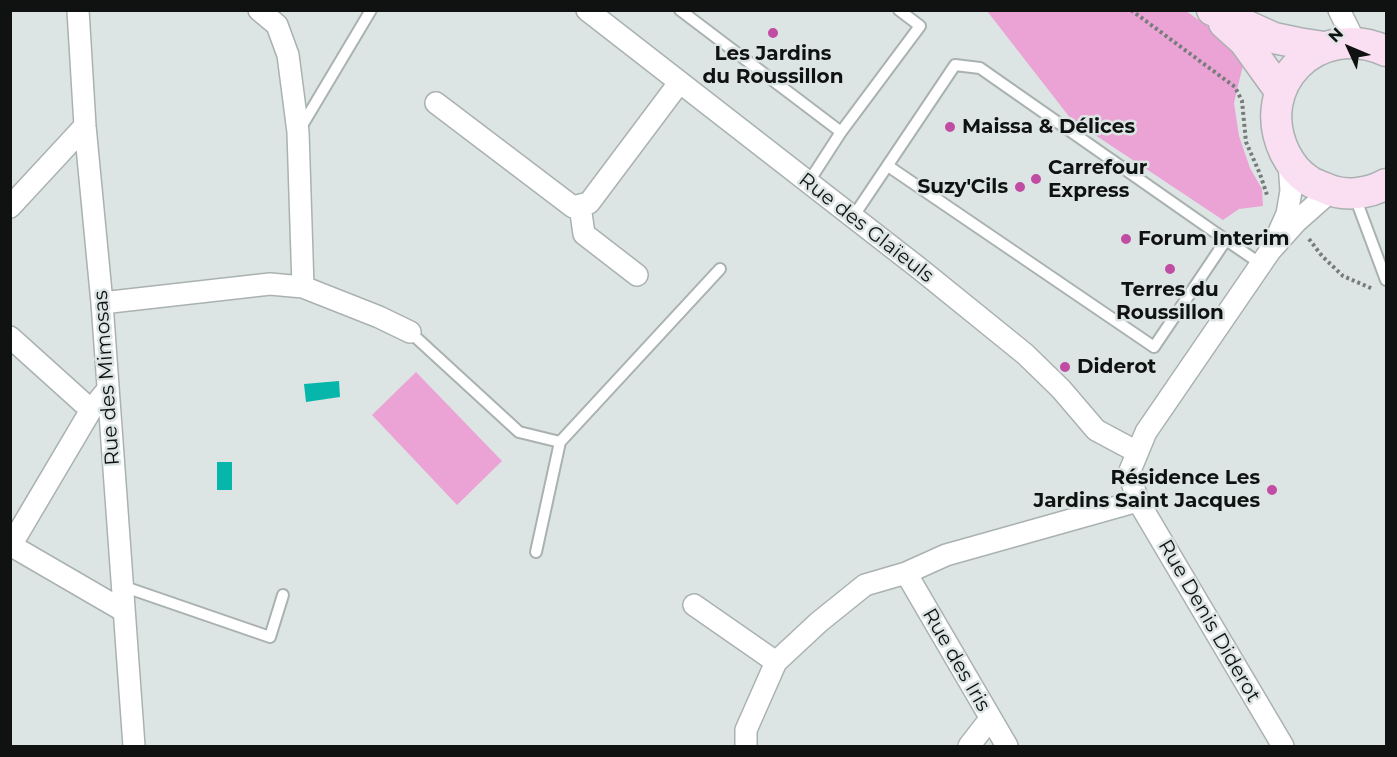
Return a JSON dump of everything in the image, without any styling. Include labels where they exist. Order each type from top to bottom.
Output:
[{"type":"main road","points":[[1211,10],[1274,38],[1324,47]]},
{"type":"main road","points":[[1211,10],[1244,41],[1280,91]]},
{"type":"main road","points":[[1368,189],[1308,180],[1289,162],[1278,140],[1275,116],[1280,91],[1290,73],[1305,58],[1324,47],[1339,43],[1354,42],[1386,51]]},
{"type":"street","name":"Rue des Mimosas","points":[[78,10],[134,747]]},
{"type":"street","points":[[259,10],[277,25],[288,56],[298,132],[303,287]]},
{"type":"street","name":"Rue des Glaïeuls","points":[[587,10],[920,269],[1024,354],[1061,388],[1096,430],[1137,452]]},
{"type":"street","points":[[1339,10],[1354,42]]},
{"type":"street","points":[[436,103],[573,207],[589,203],[679,83]]},
{"type":"street","points":[[10,207],[86,126]]},
{"type":"street","name":"Rue Denis Diderot","points":[[1289,162],[1292,218]]},
{"type":"street","name":"Rue Denis Diderot","points":[[1283,747],[1138,501],[1129,473],[1146,432],[1292,218],[1368,189]]},
{"type":"street","points":[[580,206],[584,234],[637,275]]},
{"type":"street","points":[[102,303],[270,284],[303,287],[379,317],[410,332]]},
{"type":"street","points":[[10,337],[91,410]]},
{"type":"street","points":[[108,389],[91,410],[11,547],[124,611]]},
{"type":"street","points":[[746,747],[746,730],[776,662],[819,622],[865,585],[906,573],[946,555],[1138,501]]},
{"type":"street","name":"Rue des Iris","points":[[906,573],[1007,747]]},
{"type":"street","points":[[694,605],[776,662]]},
{"type":"street","points":[[969,747],[990,719]]},
{"type":"lane","points":[[298,132],[372,10]]},
{"type":"lane","points":[[680,10],[841,132]]},
{"type":"lane","points":[[808,183],[841,132],[920,26],[899,10]]},
{"type":"lane","points":[[853,217],[955,65],[980,68],[1226,240],[1266,257]]},
{"type":"lane","points":[[888,166],[1154,347],[1226,240]]},
{"type":"lane","points":[[1368,189],[1386,280]]},
{"type":"lane","points":[[536,552],[560,442],[720,269]]},
{"type":"lane","points":[[410,332],[519,432],[560,442]]},
{"type":"lane","points":[[122,586],[270,638],[283,595]]},
{"type":"path","points":[[1131,10],[1234,87],[1242,101],[1246,142],[1260,174],[1267,201],[1273,208],[1292,218],[1322,256],[1343,276],[1376,290]]},
{"type":"shaded area","points":[[987,11],[1186,11],[1227,40],[1243,65],[1234,103],[1239,136],[1250,168],[1262,189],[1263,206],[1239,209],[1223,220],[1071,119]]},
{"type":"shaded area","points":[[416,372],[502,461],[457,505],[372,415]]},
{"type":"water","points":[[339,381],[340,397],[306,402],[304,384]]},
{"type":"water","points":[[217,462],[232,462],[232,490],[217,490]]},
{"type":"place","name":"Les Jardins du Roussillon","points":[[773,33]]},
{"type":"place","name":"Maissa & Délices","points":[[950,127]]},
{"type":"place","name":"Carrefour Express","points":[[1036,179]]},
{"type":"place","name":"Suzy'Cils","points":[[1020,187]]},
{"type":"place","name":"Forum Interim","points":[[1126,239]]},
{"type":"place","name":"Terres du Roussillon","points":[[1170,269]]},
{"type":"place","name":"Diderot","points":[[1065,367]]},
{"type":"place","name":"Résidence Les Jardins Saint Jacques","points":[[1272,490]]}]
